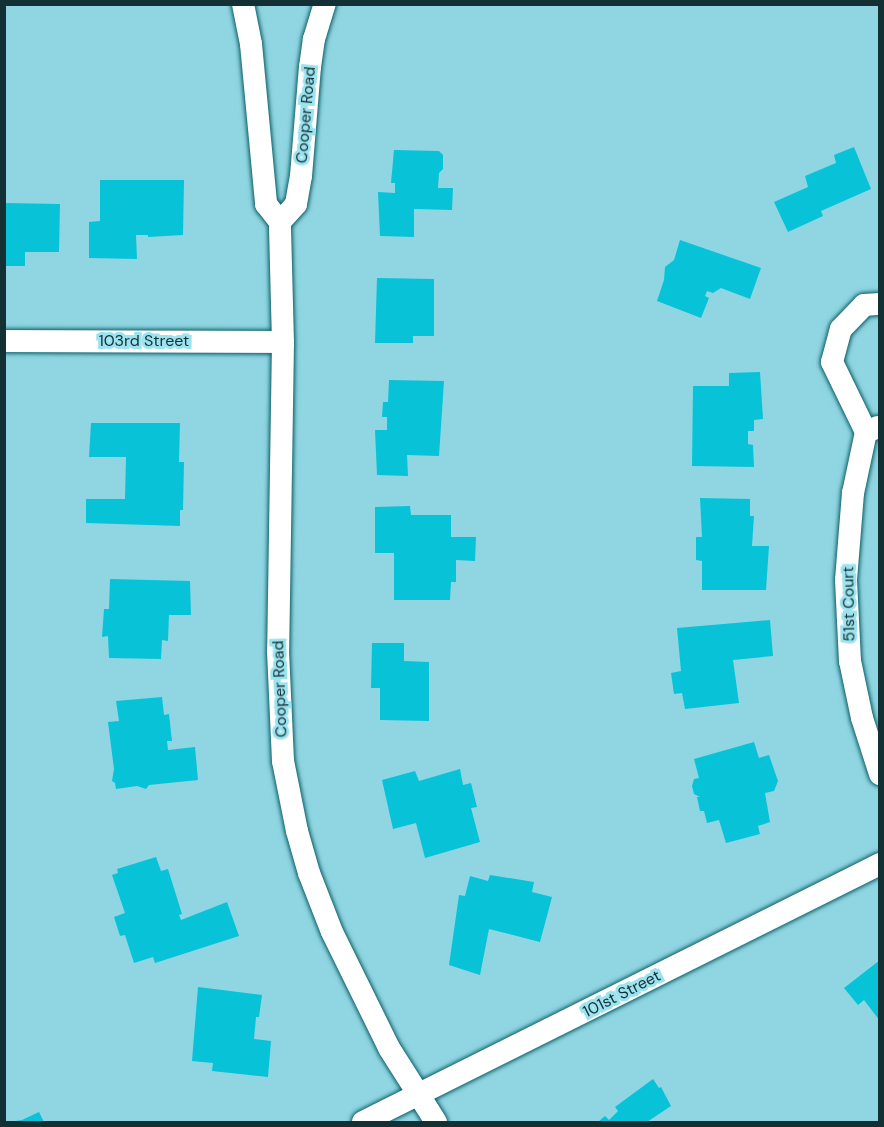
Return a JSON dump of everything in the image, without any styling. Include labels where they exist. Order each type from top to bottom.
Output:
[{"type":"street","name":"Cooper Road","points":[[243,4],[253,56],[266,204],[280,222],[283,342],[278,651],[285,771],[297,831],[309,873],[328,922],[389,1048],[436,1122]]},
{"type":"street","name":"Cooper Road","points":[[280,222],[296,204],[301,176],[304,122],[314,39],[325,4]]},
{"type":"street","name":"51st Court","points":[[879,304],[864,305],[841,329],[832,362],[873,429],[853,493],[846,580],[850,661],[862,718],[879,774]]},
{"type":"street","name":"103rd Street","points":[[4,341],[283,342]]},
{"type":"street","name":"101st Street","points":[[363,1122],[879,864]]},
{"type":"building","points":[[854,147],[871,189],[821,211],[823,216],[788,232],[774,202],[808,187],[805,176],[836,163],[834,155]]},
{"type":"building","points":[[394,150],[439,151],[443,155],[443,169],[439,173],[438,188],[453,188],[452,210],[414,209],[414,237],[380,236],[378,192],[395,193],[395,183],[391,183]]},
{"type":"building","points":[[100,180],[184,180],[183,235],[148,237],[148,235],[136,235],[137,259],[89,258],[89,222],[100,221]]},
{"type":"building","points":[[4,203],[60,204],[59,252],[25,252],[25,266],[4,266]]},
{"type":"building","points":[[680,240],[761,268],[750,299],[721,288],[713,293],[707,291],[705,296],[709,298],[701,318],[657,301],[664,280],[665,267],[674,260]]},
{"type":"building","points":[[377,278],[434,279],[434,336],[413,336],[413,343],[375,343]]},
{"type":"building","points":[[760,372],[763,419],[754,420],[754,431],[748,431],[748,444],[753,445],[754,467],[692,466],[693,386],[729,386],[729,373]]},
{"type":"building","points":[[389,380],[444,381],[439,456],[407,455],[408,476],[377,475],[375,430],[387,430],[387,417],[382,417],[383,402],[388,402]]},
{"type":"building","points":[[91,423],[180,423],[179,462],[184,462],[183,510],[180,510],[180,526],[86,523],[86,499],[125,499],[126,457],[89,457]]},
{"type":"building","points":[[700,498],[750,499],[750,516],[754,516],[752,546],[769,546],[766,590],[702,590],[702,561],[696,560],[696,537],[702,537]]},
{"type":"building","points":[[410,506],[411,515],[451,515],[451,537],[476,537],[475,561],[456,560],[456,582],[451,582],[450,600],[394,600],[394,553],[375,553],[375,507]]},
{"type":"building","points":[[110,579],[190,581],[191,615],[169,615],[168,641],[162,640],[161,659],[109,658],[108,636],[102,637],[104,609],[109,609]]},
{"type":"building","points":[[770,620],[773,656],[733,660],[739,703],[685,709],[682,693],[674,694],[671,673],[681,671],[677,628]]},
{"type":"building","points":[[372,643],[404,643],[404,661],[429,662],[429,721],[380,720],[380,688],[371,688]]},
{"type":"building","points":[[162,697],[164,715],[169,714],[172,741],[167,741],[168,750],[195,747],[198,780],[149,785],[146,789],[137,786],[116,789],[112,781],[114,769],[108,722],[119,721],[116,701]]},
{"type":"building","points":[[754,742],[759,758],[769,755],[778,781],[774,791],[765,793],[770,822],[758,826],[760,834],[726,843],[719,820],[707,823],[704,811],[700,811],[697,797],[700,797],[694,794],[692,786],[694,779],[699,778],[694,759]]},
{"type":"building","points":[[460,769],[463,785],[471,783],[477,807],[471,808],[480,842],[425,858],[416,823],[393,829],[382,780],[415,771],[419,781]]},
{"type":"building","points":[[156,857],[161,871],[168,869],[182,914],[179,915],[181,920],[227,902],[239,936],[155,963],[153,957],[134,963],[125,935],[120,936],[114,917],[125,913],[112,875],[118,873],[117,869]]},
{"type":"building","points":[[490,875],[534,882],[532,892],[552,897],[540,942],[489,929],[480,975],[449,965],[459,895],[465,896],[470,876],[488,881]]},
{"type":"building","points":[[880,960],[880,1021],[864,1000],[858,1005],[844,988]]},
{"type":"building","points":[[198,987],[262,995],[259,1017],[256,1017],[254,1039],[271,1041],[268,1077],[212,1071],[213,1063],[192,1061]]},
{"type":"building","points":[[653,1079],[659,1088],[661,1087],[671,1106],[647,1122],[598,1122],[605,1116],[609,1120],[618,1111],[615,1107]]},
{"type":"building","points":[[39,1112],[44,1122],[9,1122],[22,1120]]}]
